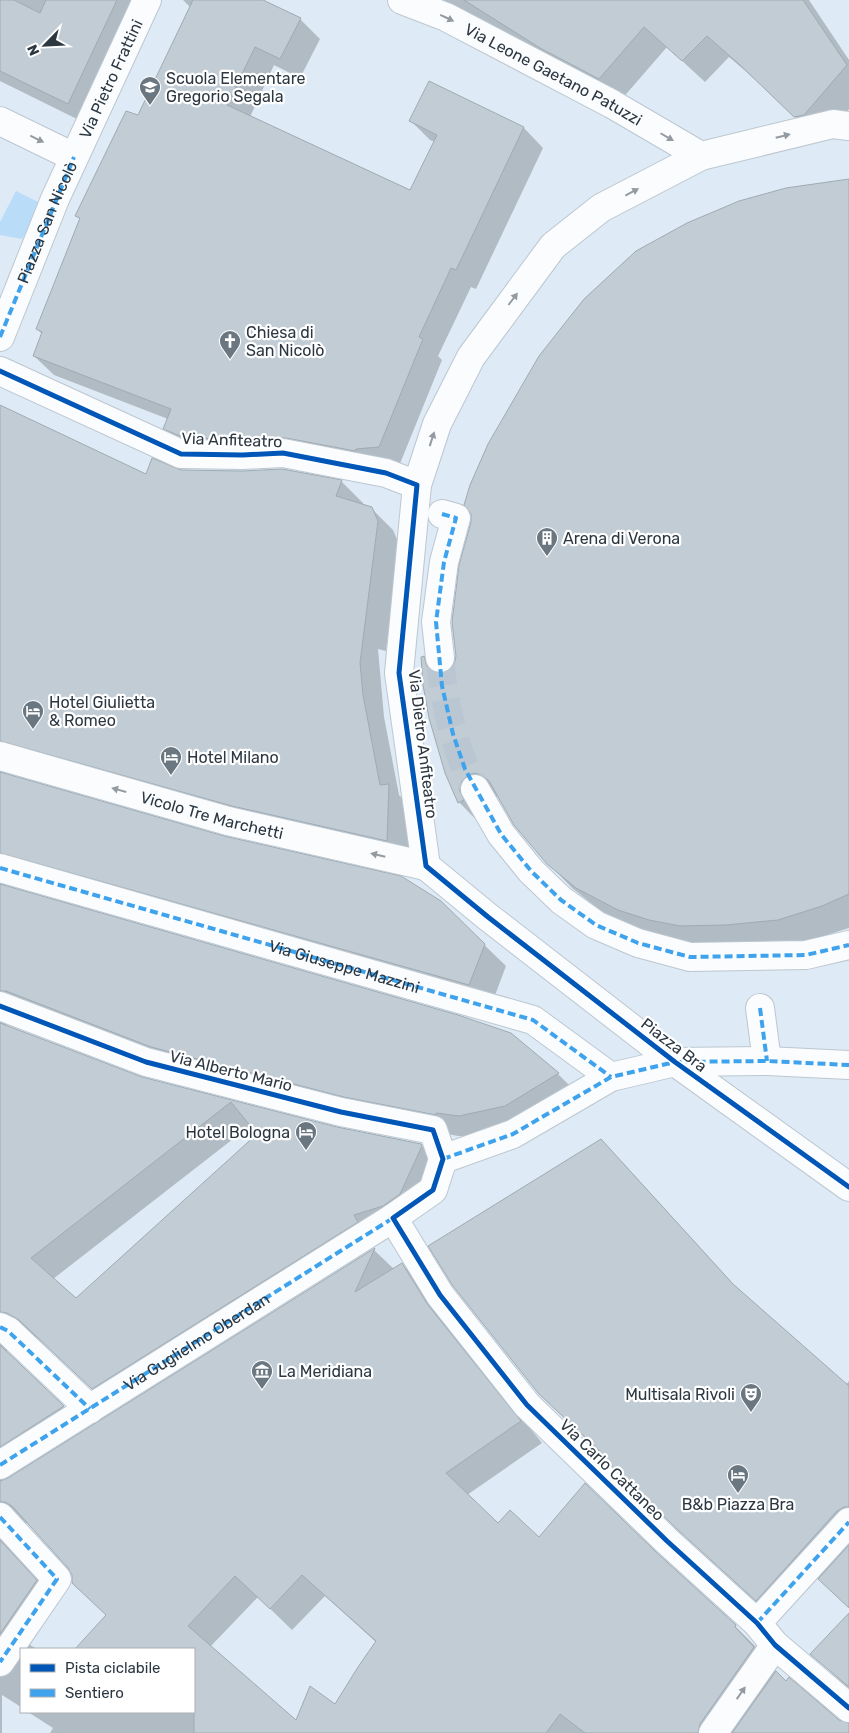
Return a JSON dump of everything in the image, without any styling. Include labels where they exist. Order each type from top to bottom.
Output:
[{"type":"street","name":"Via Pietro Frattini","points":[[74,157],[147,0]]},
{"type":"street","name":"Via Leone Gaetano Patuzzi","points":[[402,0],[446,17],[612,104],[701,156]]},
{"type":"street","name":"Piazza San Nicolò","points":[[0,121],[74,157],[55,199],[0,337]]},
{"type":"street","name":"Via Dietro Anfiteatro","points":[[426,866],[399,673],[417,485],[437,424],[471,357],[553,246],[601,208],[701,156],[833,124],[849,126]]},
{"type":"street","name":"Via Anfiteatro","points":[[0,371],[181,454],[243,455],[284,453],[386,472],[417,485]]},
{"type":"street","name":"Via Dietro Anfiteatro","points":[[440,658],[436,622],[444,562],[456,518],[442,514]]},
{"type":"street","name":"Vicolo Tre Marchetti","points":[[0,756],[228,821],[426,866]]},
{"type":"street","points":[[475,789],[501,834],[531,871],[562,900],[596,925],[638,943],[690,957],[806,955],[849,944]]},
{"type":"street","name":"Piazza Bra","points":[[426,866],[488,917],[675,1062],[849,1187]]},
{"type":"street","name":"Via Giuseppe Mazzini","points":[[0,868],[533,1020],[611,1077]]},
{"type":"street","name":"Via Alberto Mario","points":[[0,1006],[146,1062],[341,1112],[433,1130],[443,1159]]},
{"type":"street","points":[[760,1008],[768,1060]]},
{"type":"street","name":"Piazza Bra","points":[[675,1062],[768,1060],[848,1066]]},
{"type":"street","points":[[443,1159],[513,1134],[611,1077],[675,1062]]},
{"type":"street","name":"Via Guglielmo Oberdan","points":[[0,1465],[393,1218],[434,1190],[443,1159]]},
{"type":"street","name":"Via Carlo Cattaneo","points":[[393,1218],[440,1295],[527,1405],[667,1541],[757,1623],[775,1645],[849,1708]]},
{"type":"street","points":[[0,1327],[8,1331],[90,1409]]},
{"type":"street","points":[[0,1517],[57,1579],[0,1662]]},
{"type":"street","points":[[757,1623],[849,1522]]},
{"type":"street","points":[[713,1733],[775,1645]]},
{"type":"shaded area","points":[[16,191],[42,204],[22,239],[0,235],[0,222]]},
{"type":"building","points":[[0,0],[14,0],[40,13],[46,0],[117,0],[68,104],[0,71]]},
{"type":"building","points":[[193,0],[263,0],[301,18],[280,59],[255,47],[227,105],[410,190],[437,135],[409,121],[429,81],[524,127],[456,270],[451,268],[419,337],[423,339],[379,447],[356,449],[355,451],[286,438],[185,438],[163,429],[171,409],[33,356],[42,332],[36,329],[80,218],[75,216],[126,111],[138,115]]},
{"type":"building","points":[[464,0],[803,0],[847,65],[804,115],[794,117],[707,36],[682,61],[644,27],[599,79],[540,48]]},
{"type":"building","name":"Arena di Verona","points":[[849,179],[849,894],[822,906],[778,920],[726,925],[680,926],[649,920],[618,910],[576,888],[547,864],[514,825],[489,781],[483,776],[475,773],[468,775],[462,781],[459,789],[464,800],[458,803],[445,773],[429,718],[423,685],[421,657],[424,656],[427,667],[441,674],[449,671],[454,665],[456,656],[452,622],[459,565],[471,522],[471,514],[464,505],[470,485],[488,444],[539,356],[584,299],[636,251],[687,223],[739,201],[786,188]]},
{"type":"building","points":[[0,405],[146,474],[152,458],[181,470],[243,471],[282,469],[342,480],[336,496],[372,507],[378,521],[360,663],[363,695],[380,785],[389,784],[387,841],[232,806],[0,741]]},
{"type":"building","points":[[0,772],[224,836],[401,876],[441,901],[485,944],[469,985],[0,853]]},
{"type":"building","points":[[0,884],[458,1015],[511,1033],[559,1073],[505,1106],[459,1116],[436,1113],[436,1115],[344,1097],[151,1047],[6,991],[0,991]]},
{"type":"building","points":[[0,1023],[142,1077],[337,1127],[421,1144],[422,1146],[400,1194],[383,1206],[354,1215],[358,1222],[92,1389],[19,1320],[7,1313],[0,1312]],"holes":[[[231,1102],[257,1134],[76,1298],[31,1258]]]},
{"type":"building","points":[[601,1139],[733,1284],[849,1386],[849,1507],[844,1507],[837,1511],[756,1601],[678,1530],[605,1459],[606,1457],[539,1394],[453,1286],[428,1246]]},
{"type":"building","points":[[375,1248],[355,1292],[402,1263],[428,1305],[521,1421],[446,1473],[498,1523],[510,1510],[539,1537],[585,1483],[656,1552],[736,1625],[735,1627],[754,1647],[700,1724],[698,1733],[585,1733],[560,1714],[546,1733],[194,1733],[195,1648],[76,1648],[106,1615],[72,1583],[72,1575],[68,1568],[12,1506],[5,1502],[0,1502],[0,1481],[8,1478]],"holes":[[[302,1575],[376,1641],[335,1704],[310,1686],[296,1720],[188,1626],[235,1576],[270,1609]]]},
{"type":"building","points":[[0,1345],[64,1406],[0,1447]]},
{"type":"building","points":[[0,1540],[37,1580],[0,1634]]},
{"type":"building","points":[[849,1545],[849,1608],[818,1579]]},
{"type":"building","points":[[849,1613],[849,1687],[810,1654]]},
{"type":"building","points":[[776,1671],[786,1681],[789,1677],[839,1720],[849,1723],[849,1733],[732,1733]]},
{"type":"tunnel","points":[[440,658],[444,692],[451,725],[461,758],[475,789]]},
{"type":"marked path","points":[[0,337],[74,157]]},
{"type":"marked path","points":[[442,514],[456,518],[444,562],[436,622],[442,686],[453,734],[465,769],[501,834],[531,871],[561,900],[596,925],[638,943],[690,957],[806,955],[849,945]]},
{"type":"marked path","points":[[0,868],[533,1020],[611,1077]]},
{"type":"marked path","points":[[760,1008],[767,1061]]},
{"type":"marked path","points":[[443,1159],[513,1134],[611,1077],[675,1062],[767,1061],[849,1065]]},
{"type":"marked path","points":[[0,1465],[393,1218]]},
{"type":"marked path","points":[[0,1327],[8,1331],[90,1409]]},
{"type":"marked path","points":[[0,1517],[57,1579],[0,1662]]},
{"type":"marked path","points":[[757,1623],[849,1522]]},
{"type":"cycle path","points":[[0,371],[181,454],[243,455],[283,453],[386,473],[417,485],[399,673],[426,866],[488,917],[675,1062],[849,1187]]},
{"type":"cycle path","points":[[0,1006],[146,1062],[341,1112],[433,1130],[443,1159],[433,1190],[393,1218],[440,1295],[527,1405],[667,1541],[757,1623],[775,1645],[849,1708]]},
{"type":"place","name":"Scuola Elementare Gregorio Segala","points":[[150,106]]},
{"type":"place","name":"Chiesa di San Nicolò","points":[[230,360]]},
{"type":"place","name":"Arena di Verona","points":[[547,557]]},
{"type":"place","name":"Hotel Giulietta & Romeo","points":[[33,730]]},
{"type":"place","name":"Hotel Milano","points":[[171,776]]},
{"type":"place","name":"Hotel Bologna","points":[[306,1151]]},
{"type":"place","name":"La Meridiana","points":[[262,1390]]},
{"type":"place","name":"Multisala Rivoli","points":[[751,1413]]},
{"type":"place","name":"B&b Piazza Bra","points":[[738,1494]]}]
